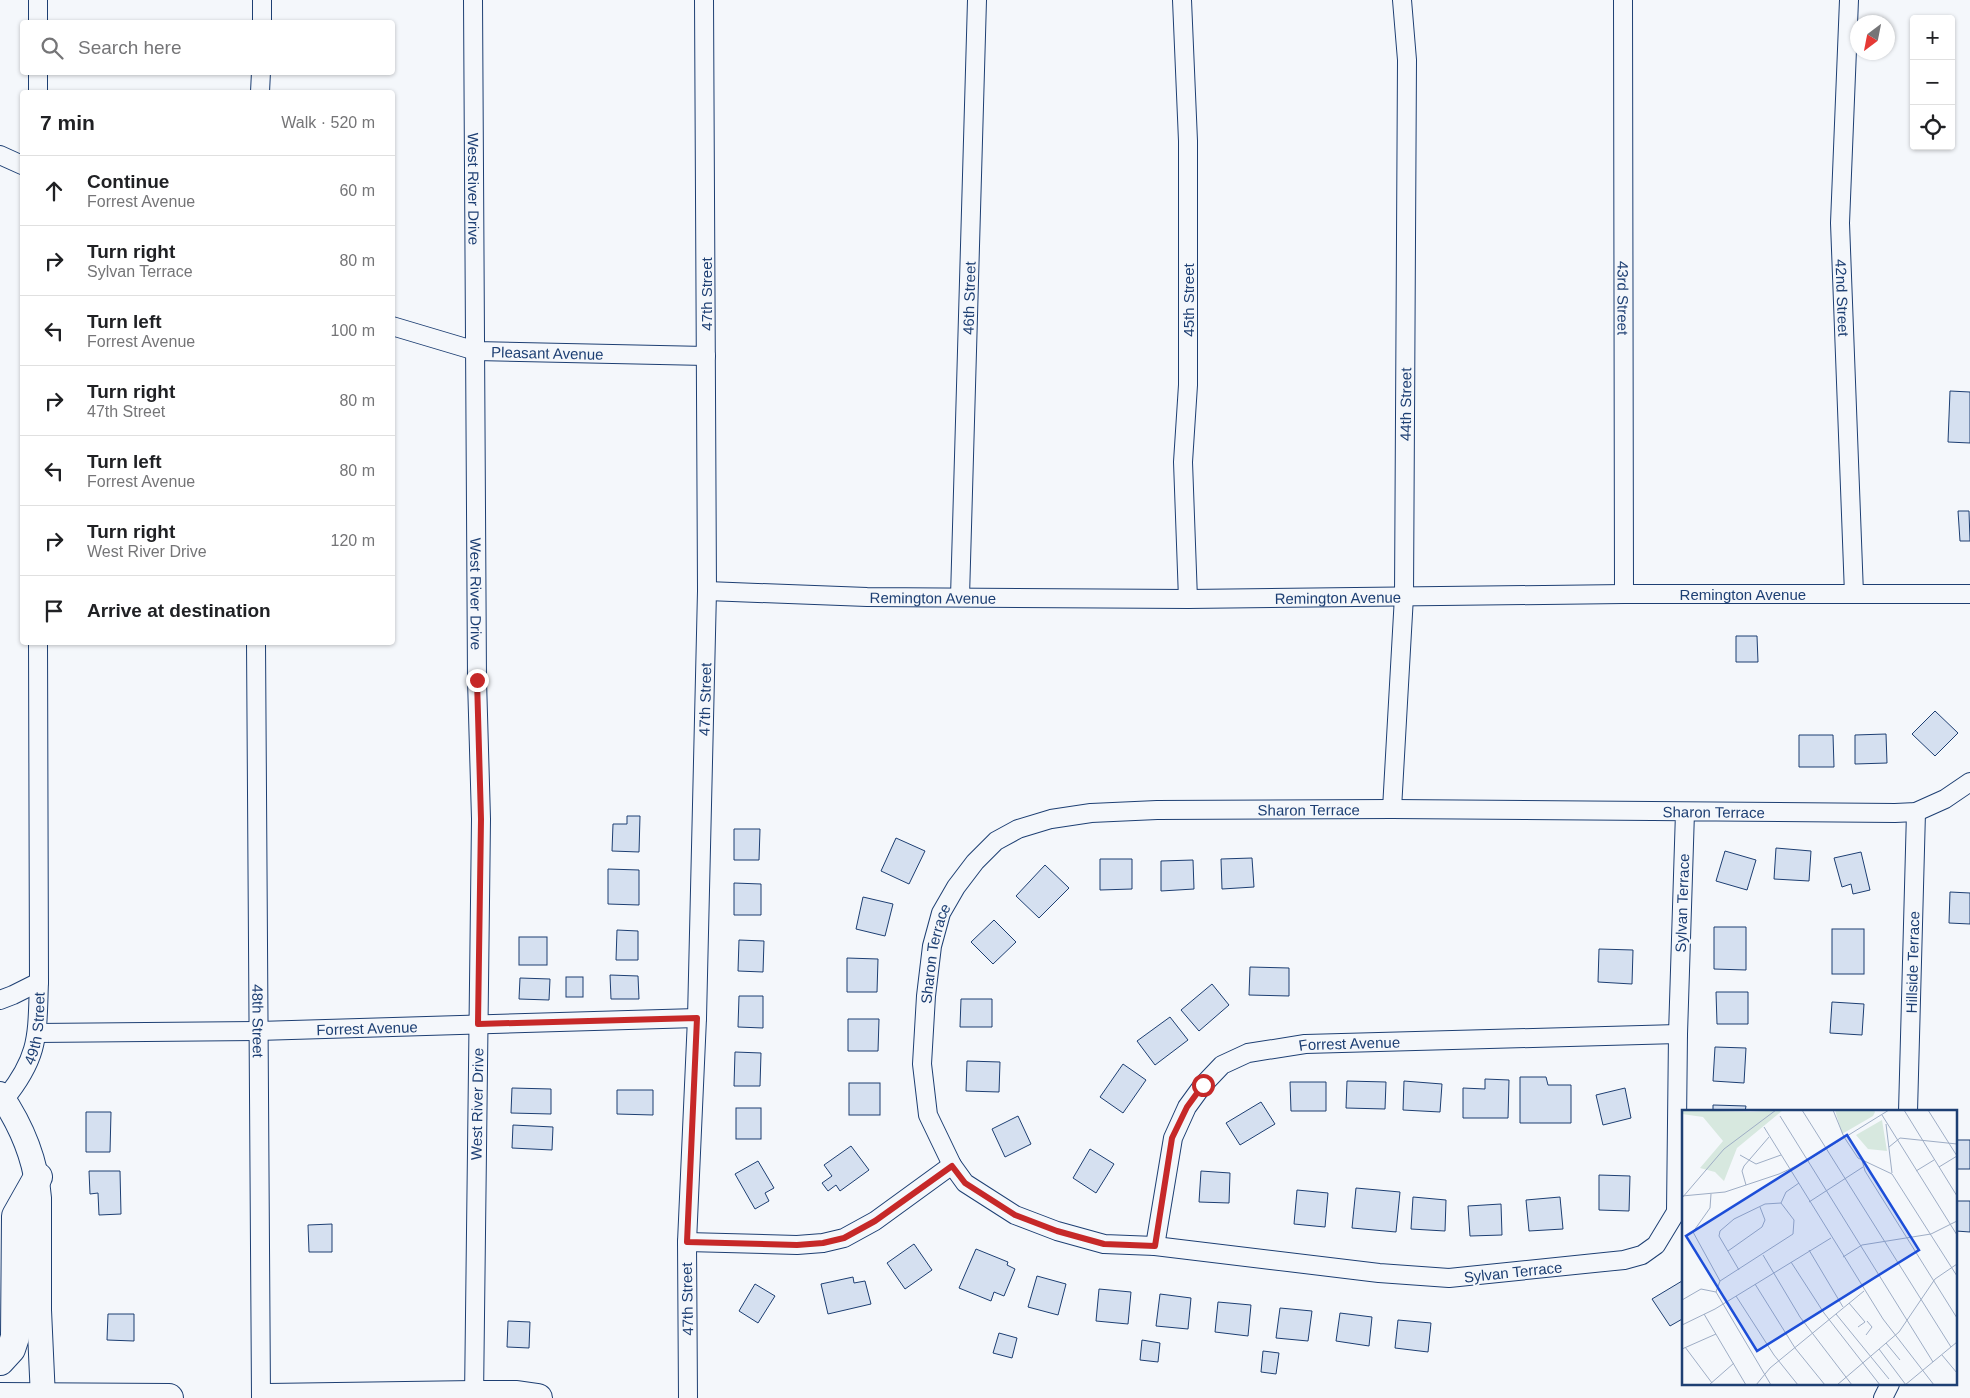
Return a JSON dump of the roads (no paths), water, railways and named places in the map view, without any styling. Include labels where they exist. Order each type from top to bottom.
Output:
[{"type":"main road","name":"49th Street","points":[[2,1097],[26,1140],[38,1177],[40,1345],[43,1398]]},
{"type":"main road","points":[[0,1361],[11,1349],[15,1337],[16,1216],[38,1177]]},
{"type":"main road","points":[[268,1398],[517,1395],[538,1398]]},
{"type":"main road","points":[[0,1397],[169,1398]]},
{"type":"street","points":[[38,0],[38,20]]},
{"type":"street","points":[[262,0],[262,20]]},
{"type":"street","name":"West River Drive","points":[[473,0],[477,680],[481,819],[474,1396]]},
{"type":"street","name":"47th Street","points":[[688,1398],[687,1242],[697,1018],[707,591],[704,0]]},
{"type":"street","name":"46th Street","points":[[960,597],[977,0]]},
{"type":"street","name":"45th Street","points":[[1182,0],[1188,141],[1188,385],[1183,462],[1188,599]]},
{"type":"street","name":"44th Street","points":[[1392,809],[1404,596],[1407,60],[1402,0]]},
{"type":"street","name":"43rd Street","points":[[1623,0],[1624,594]]},
{"type":"street","name":"42nd Street","points":[[1849,0],[1840,224],[1854,594]]},
{"type":"street","points":[[38,75],[38,90]]},
{"type":"street","points":[[260,90],[261,75]]},
{"type":"street","points":[[0,155],[20,164]]},
{"type":"street","name":"Pleasant Avenue","points":[[395,327],[476,350],[706,356]]},
{"type":"street","name":"Remington Avenue","points":[[707,591],[867,597],[1188,599],[1624,594],[1970,594]]},
{"type":"street","name":"49th Street","points":[[2,1097],[24,1074],[35,1048],[37,1033],[39,982],[38,645]]},
{"type":"street","name":"48th Street","points":[[256,645],[261,1398]]},
{"type":"street","name":"Sharon Terrace","points":[[952,1166],[928,1115],[922,1064],[926,996],[932,946],[941,913],[956,887],[975,862],[996,841],[1018,829],[1051,819],[1091,813],[1157,810],[1392,809],[1916,812],[1945,799],[1970,782]]},
{"type":"street","name":"Sylvan Terrace","points":[[952,1166],[965,1183],[1015,1215],[1057,1231],[1104,1244],[1155,1246],[1379,1273],[1450,1278],[1624,1260],[1642,1255],[1656,1245],[1676,1212],[1678,1034],[1685,812]]},
{"type":"street","name":"Hillside Terrace","points":[[1908,1110],[1916,812]]},
{"type":"street","points":[[0,1000],[21,992],[39,982]]},
{"type":"street","name":"Forrest Avenue","points":[[37,1033],[258,1032],[697,1018]]},
{"type":"street","name":"Forrest Avenue","points":[[1155,1246],[1172,1138],[1187,1107],[1203,1085],[1222,1065],[1248,1053],[1305,1044],[1678,1034]]},
{"type":"street","points":[[687,1242],[797,1245],[823,1243],[844,1238],[875,1221],[952,1166]]},
{"type":"street","points":[[1883,1398],[1889,1386]]}]
